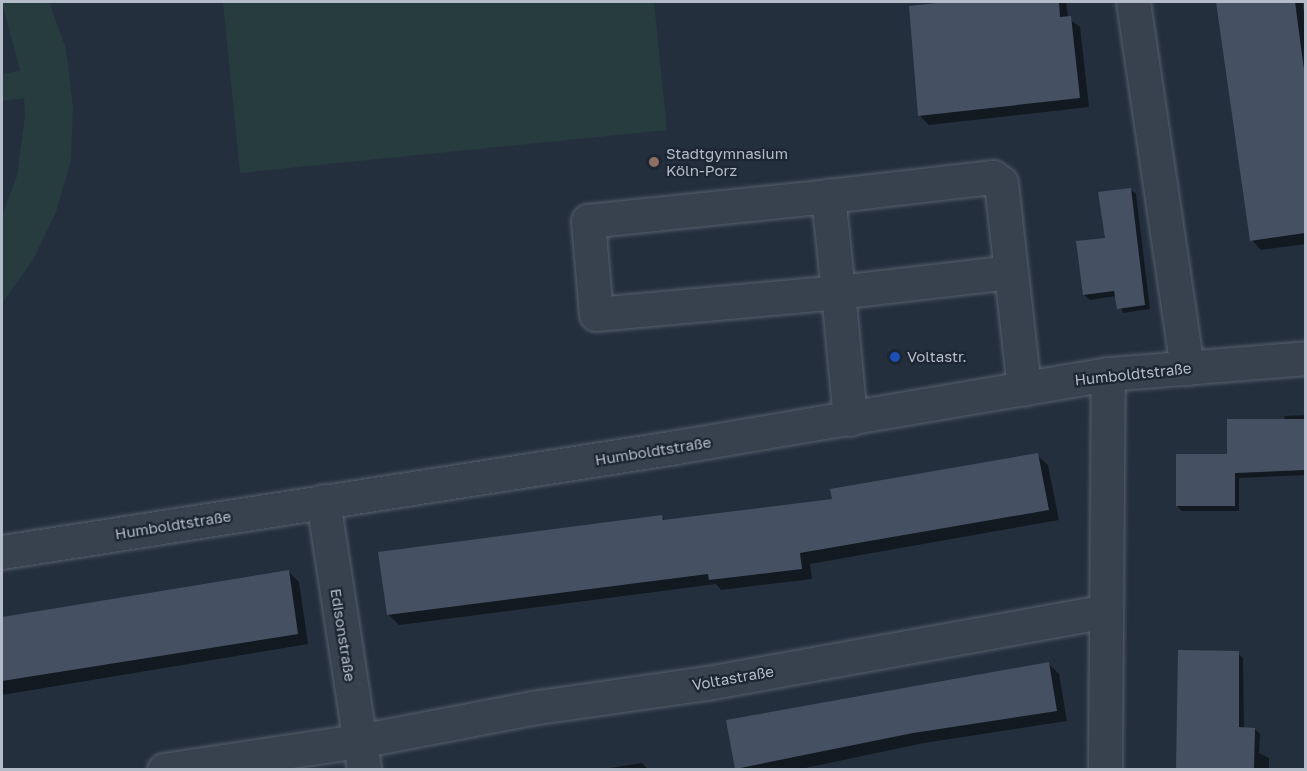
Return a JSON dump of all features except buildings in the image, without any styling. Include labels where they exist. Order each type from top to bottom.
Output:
[{"type":"street","points":[[1133,2],[1187,368]]},
{"type":"street","points":[[1010,272],[838,292],[596,314],[588,221],[996,178],[1001,183],[1024,389]]},
{"type":"street","points":[[828,196],[850,419]]},
{"type":"street","name":"Humboldtstraße","points":[[2,552],[850,419],[1108,374],[1305,358]]},
{"type":"street","points":[[1105,770],[1108,374]]},
{"type":"street","name":"Edisonstraße","points":[[323,501],[362,755]]},
{"type":"street","name":"Voltastraße","points":[[164,770],[362,755],[538,706],[707,683],[1106,611]]},
{"type":"green space","points":[[2,2],[49,2],[66,49],[73,107],[71,160],[56,212],[33,260],[2,303],[2,215],[17,176],[25,116],[24,98],[2,101],[2,74],[20,71]]},
{"type":"green space","points":[[223,2],[654,2],[667,130],[240,173]]},
{"type":"place","name":"Stadtgymnasium Köln-Porz","points":[[654,162]]},
{"type":"place","name":"Voltastr.","points":[[895,357]]}]
